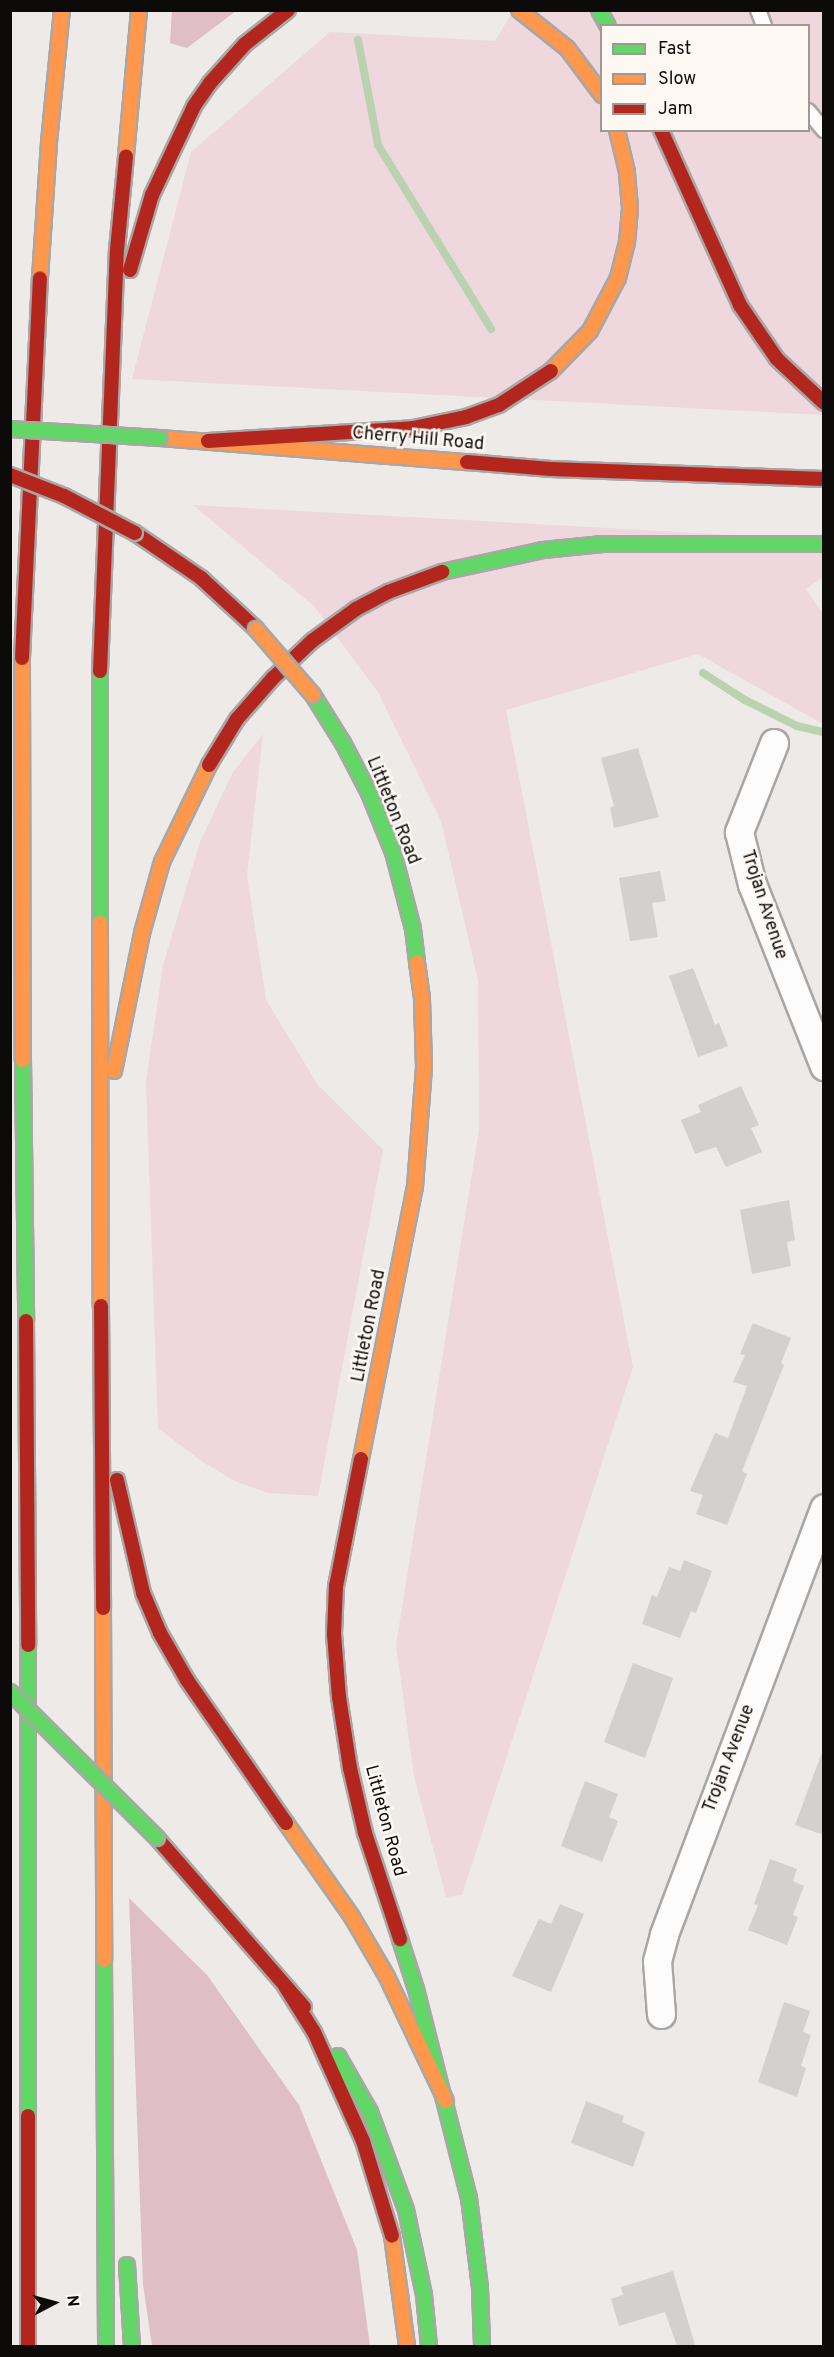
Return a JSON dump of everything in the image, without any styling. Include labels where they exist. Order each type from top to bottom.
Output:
[{"type":"main road","points":[[28,2346],[28,1542],[22,946],[22,639],[34,368],[49,142],[62,10]]},
{"type":"main road","points":[[106,2346],[104,1420],[99,753],[110,381],[117,250],[139,10]]},
{"type":"main road","points":[[110,381],[133,254],[152,195],[177,139],[194,106],[227,63],[266,25],[288,10]]},
{"type":"main road","points":[[519,10],[567,48],[600,92]]},
{"type":"main road","points":[[599,10],[607,24]]},
{"type":"main road","points":[[208,441],[413,428],[466,417],[499,405],[547,375],[590,331],[618,278],[627,243],[630,208],[627,172],[617,132]]},
{"type":"main road","points":[[662,132],[712,250],[740,305],[777,359],[824,404]]},
{"type":"main road","name":"Cherry Hill Road","points":[[10,429],[208,441],[551,469],[824,480]]},
{"type":"main road","name":"Littleton Road","points":[[10,475],[64,496],[135,533],[201,578],[256,629],[313,695],[364,783],[393,852],[413,928],[422,998],[424,1067],[414,1187],[336,1586],[334,1634],[339,1697],[350,1768],[365,1833],[416,1989],[469,2198],[480,2288],[482,2346]]},
{"type":"main road","points":[[101,1135],[142,933],[162,862],[193,794],[237,719],[273,678],[312,641],[356,609],[388,592],[431,575],[498,558],[543,550],[603,544],[824,544]]},
{"type":"main road","points":[[104,1420],[143,1593],[160,1633],[187,1680],[352,1917],[412,2027],[446,2101]]},
{"type":"main road","points":[[10,1692],[157,1838],[322,2028],[370,2112],[388,2156],[416,2250],[429,2346]]},
{"type":"main road","points":[[105,1878],[119,2154]]},
{"type":"main road","points":[[285,1986],[314,2032],[363,2141],[396,2254],[407,2346]]},
{"type":"main road","points":[[126,2247],[132,2346]]},
{"type":"street","name":"Trojan Avenue","points":[[774,743],[739,832],[752,884],[824,1066]]},
{"type":"street","name":"Trojan Avenue","points":[[661,2014],[657,1961],[664,1934],[824,1508]]},
{"type":"lane","points":[[810,113],[824,130]]},
{"type":"shaded area","points":[[172,10],[236,11],[187,48],[170,43]]},
{"type":"shaded area","points":[[513,11],[823,11],[823,415],[132,379],[191,152],[330,32],[495,41]]},
{"type":"shaded area","points":[[193,505],[823,540],[823,577],[806,589],[823,614],[823,724],[698,654],[506,710],[633,1367],[462,1895],[446,1897],[414,1776],[396,1645],[479,1130],[478,980],[441,821],[378,692],[314,606]]},
{"type":"shaded area","points":[[263,734],[247,875],[266,1000],[318,1085],[383,1150],[318,1496],[268,1493],[237,1482],[204,1463],[158,1428],[146,1082],[163,965],[200,842],[233,772]]},
{"type":"shaded area","points":[[129,1898],[207,1975],[299,2105],[357,2250],[370,2346],[152,2346],[143,2284]]},
{"type":"building","points":[[638,748],[659,817],[614,828],[610,808],[614,806],[601,758]]},
{"type":"building","points":[[660,871],[666,901],[652,903],[658,937],[630,941],[619,878]]},
{"type":"building","points":[[693,968],[715,1025],[719,1023],[728,1046],[698,1057],[669,976]]},
{"type":"building","points":[[741,1086],[759,1125],[751,1128],[762,1152],[726,1167],[716,1147],[695,1154],[681,1120],[701,1112],[698,1105]]},
{"type":"building","points":[[789,1200],[795,1240],[787,1242],[791,1266],[752,1274],[740,1210]]},
{"type":"building","points":[[753,1323],[791,1338],[781,1363],[784,1365],[742,1471],[747,1474],[727,1525],[696,1514],[703,1495],[690,1491],[715,1433],[728,1438],[747,1386],[733,1382],[745,1355],[740,1354]]},
{"type":"building","points":[[684,1560],[712,1571],[696,1613],[691,1611],[680,1638],[642,1624],[652,1595],[657,1597],[669,1567],[680,1571]]},
{"type":"building","points":[[633,1663],[673,1678],[645,1758],[604,1742]]},
{"type":"building","points":[[821,1755],[824,1755],[824,1835],[795,1825]]},
{"type":"building","points":[[585,1781],[618,1794],[609,1817],[618,1821],[602,1862],[561,1846]]},
{"type":"building","points":[[770,1859],[797,1869],[793,1881],[804,1886],[793,1915],[798,1917],[787,1945],[748,1930],[758,1905],[754,1904]]},
{"type":"building","points":[[560,1904],[584,1914],[551,1992],[512,1976],[539,1919],[551,1924]]},
{"type":"building","points":[[784,2002],[810,2011],[803,2032],[811,2035],[801,2066],[806,2068],[797,2097],[758,2082]]},
{"type":"building","points":[[586,2101],[624,2116],[622,2122],[645,2132],[633,2167],[571,2143]]},
{"type":"building","points":[[673,2271],[695,2345],[692,2346],[677,2346],[665,2312],[619,2326],[611,2299],[623,2295],[621,2287]]},
{"type":"waterway","points":[[358,40],[378,145],[491,329]]},
{"type":"waterway","points":[[703,673],[745,700],[797,726],[824,732]]},
{"type":"traffic: fast","points":[[599,10],[607,24]]},
{"type":"traffic: fast","points":[[10,429],[160,438]]},
{"type":"traffic: fast","points":[[442,572],[543,550],[603,544],[824,544]]},
{"type":"traffic: fast","points":[[100,671],[100,923]]},
{"type":"traffic: fast","points":[[313,695],[343,743],[369,793],[393,852],[413,929],[417,962]]},
{"type":"traffic: fast","points":[[23,1060],[26,1321]]},
{"type":"traffic: fast","points":[[28,1645],[28,2116]]},
{"type":"traffic: fast","points":[[10,1692],[157,1838]]},
{"type":"traffic: fast","points":[[400,1939],[416,1989],[469,2198],[480,2288],[482,2346]]},
{"type":"traffic: fast","points":[[104,1960],[106,2346]]},
{"type":"traffic: fast","points":[[338,2056],[370,2112],[406,2210],[424,2295],[429,2346]]},
{"type":"traffic: fast","points":[[127,2265],[132,2346]]},
{"type":"traffic: slow","points":[[40,278],[49,142],[62,10]]},
{"type":"traffic: slow","points":[[126,156],[139,10]]},
{"type":"traffic: slow","points":[[519,10],[567,48],[600,92]]},
{"type":"traffic: slow","points":[[551,371],[590,331],[618,278],[627,243],[630,208],[627,172],[617,132]]},
{"type":"traffic: slow","points":[[160,438],[467,462]]},
{"type":"traffic: slow","points":[[256,629],[313,695]]},
{"type":"traffic: slow","points":[[22,658],[23,1060]]},
{"type":"traffic: slow","points":[[114,1071],[142,933],[162,862],[209,765]]},
{"type":"traffic: slow","points":[[100,923],[101,1306]]},
{"type":"traffic: slow","points":[[361,1459],[415,1187],[424,1067],[422,998],[417,962]]},
{"type":"traffic: slow","points":[[103,1608],[104,1960]]},
{"type":"traffic: slow","points":[[286,1823],[352,1917],[387,1977],[446,2101]]},
{"type":"traffic: slow","points":[[392,2236],[407,2346]]},
{"type":"traffic: jam","points":[[130,270],[152,195],[194,106],[210,83],[245,44],[288,10]]},
{"type":"traffic: jam","points":[[662,132],[740,305],[777,359],[824,403]]},
{"type":"traffic: jam","points":[[100,671],[117,250],[126,156]]},
{"type":"traffic: jam","points":[[22,658],[40,278]]},
{"type":"traffic: jam","points":[[208,441],[413,428],[466,417],[499,405],[551,371]]},
{"type":"traffic: jam","points":[[467,462],[551,469],[824,479]]},
{"type":"traffic: jam","points":[[10,475],[64,496],[135,533]]},
{"type":"traffic: jam","points":[[135,533],[201,578],[256,629]]},
{"type":"traffic: jam","points":[[209,765],[237,719],[273,678],[312,641],[356,609],[388,592],[442,572]]},
{"type":"traffic: jam","points":[[101,1306],[103,1608]]},
{"type":"traffic: jam","points":[[26,1321],[28,1645]]},
{"type":"traffic: jam","points":[[361,1459],[336,1586],[334,1634],[339,1697],[350,1768],[365,1833],[400,1939]]},
{"type":"traffic: jam","points":[[117,1480],[143,1593],[160,1633],[187,1680],[286,1823]]},
{"type":"traffic: jam","points":[[157,1838],[304,2007]]},
{"type":"traffic: jam","points":[[285,1986],[314,2032],[363,2141],[392,2236]]},
{"type":"traffic: jam","points":[[28,2116],[28,2346]]}]
